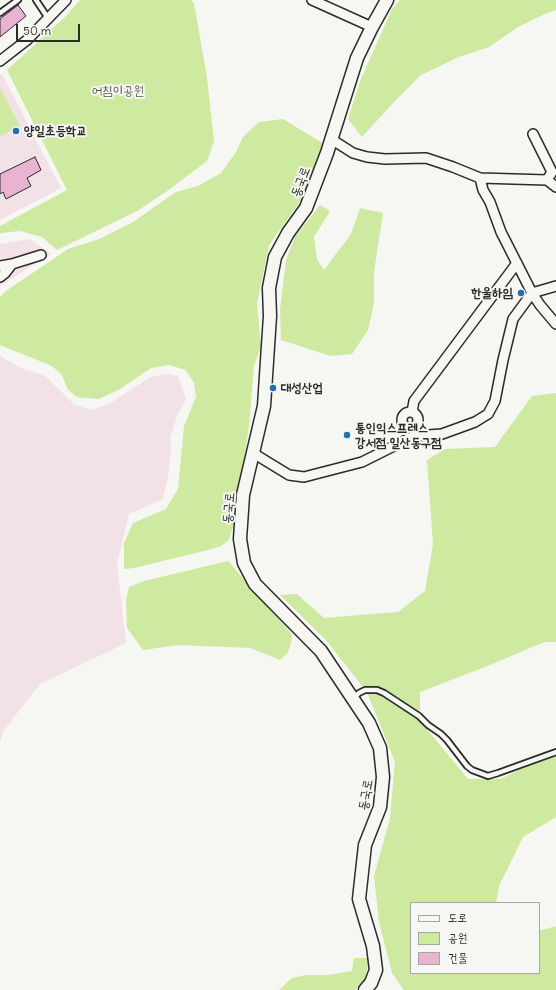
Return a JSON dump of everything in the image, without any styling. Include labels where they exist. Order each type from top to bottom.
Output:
[{"type":"street","points":[[0,61],[27,40],[66,0]]},
{"type":"street","points":[[312,0],[372,27]]},
{"type":"street","name":"동국로","points":[[365,990],[371,983],[376,970],[373,946],[359,899],[365,844],[380,808],[383,777],[380,748],[369,723],[321,651],[255,584],[244,563],[240,539],[243,496],[264,406],[270,316],[269,288],[275,256],[288,233],[306,208],[331,139],[357,58],[387,0]]},
{"type":"street","points":[[533,134],[552,172],[547,180]]},
{"type":"street","points":[[331,139],[353,153],[367,157],[385,159],[426,158],[480,178],[547,180],[556,187]]},
{"type":"street","points":[[480,178],[483,190],[490,202],[501,232],[532,293],[556,324]]},
{"type":"street","points":[[0,266],[41,255]]},
{"type":"street","points":[[517,263],[414,401],[412,412],[404,414],[402,419],[404,426],[413,432],[442,434],[475,422],[488,414],[495,401],[513,319],[532,293],[556,286]]},
{"type":"street","points":[[0,277],[12,264]]},
{"type":"street","points":[[253,453],[289,475],[304,477],[362,462],[413,432]]},
{"type":"lane","points":[[0,13],[18,0]]},
{"type":"lane","points":[[36,0],[48,18]]},
{"type":"lane","points":[[353,698],[365,690],[377,690],[384,693],[419,716],[428,725],[441,734],[472,770],[488,776],[556,752]]},
{"type":"shaded area","name":"양일초등학교","points":[[2,74],[61,188],[0,220],[0,75]]},
{"type":"shaded area","points":[[30,239],[51,254],[0,286],[0,244]]},
{"type":"shaded area","points":[[0,355],[25,370],[44,375],[75,405],[92,410],[109,404],[150,377],[167,374],[178,376],[186,399],[177,416],[170,438],[171,453],[163,499],[129,514],[117,564],[126,643],[40,684],[4,730],[0,742]]},
{"type":"green space","name":"어침이공원","points":[[80,0],[191,0],[194,3],[207,78],[214,141],[207,161],[167,191],[137,211],[57,250],[42,237],[20,231],[0,233],[0,226],[67,190],[7,70],[66,16]]},
{"type":"green space","points":[[400,0],[556,0],[556,10],[518,27],[489,47],[459,57],[421,75],[362,137],[348,119],[361,79],[392,9]]},
{"type":"green space","points":[[0,88],[20,126],[0,136]]},
{"type":"green space","points":[[283,119],[324,144],[304,196],[269,245],[257,304],[261,346],[254,366],[249,426],[234,524],[229,540],[221,546],[204,551],[134,568],[124,569],[124,543],[133,523],[166,509],[178,489],[184,426],[196,397],[194,383],[186,370],[169,365],[151,368],[120,389],[99,399],[77,397],[68,390],[62,375],[52,366],[0,345],[0,297],[6,291],[68,249],[99,239],[133,222],[176,192],[198,186],[221,173],[236,152],[243,137],[259,122]]},
{"type":"green space","points":[[320,205],[330,211],[314,237],[317,259],[324,270],[351,234],[360,208],[383,213],[374,272],[374,303],[368,330],[352,354],[331,356],[281,340],[280,310],[286,260],[295,237]]},
{"type":"green space","points":[[556,393],[556,642],[544,642],[420,692],[420,721],[468,779],[501,779],[552,753],[556,754],[556,817],[523,837],[499,886],[496,902],[410,902],[410,974],[540,974],[540,931],[556,926],[556,990],[404,990],[392,973],[379,922],[374,876],[390,818],[395,762],[367,692],[325,639],[280,595],[297,594],[324,618],[398,612],[425,591],[433,544],[427,460],[445,449],[495,447],[532,396]]},
{"type":"green space","points":[[228,561],[292,634],[291,644],[287,654],[280,660],[251,648],[178,645],[143,650],[127,628],[126,600],[129,587],[144,581]]},
{"type":"green space","points":[[354,958],[369,958],[365,981],[355,990],[279,990],[292,978],[307,975],[328,975],[352,971]]},
{"type":"building","points":[[18,5],[26,16],[0,37],[0,19]]},
{"type":"building","points":[[35,157],[41,170],[27,178],[31,186],[6,199],[3,192],[0,194],[0,174]]},
{"type":"place","name":"양일초등학교","points":[[16,131]]},
{"type":"place","name":"한울하임","points":[[521,293]]},
{"type":"place","name":"대성산업","points":[[273,388]]},
{"type":"place","name":"통인익스프레스 강서점 일산동구점","points":[[347,435]]}]
